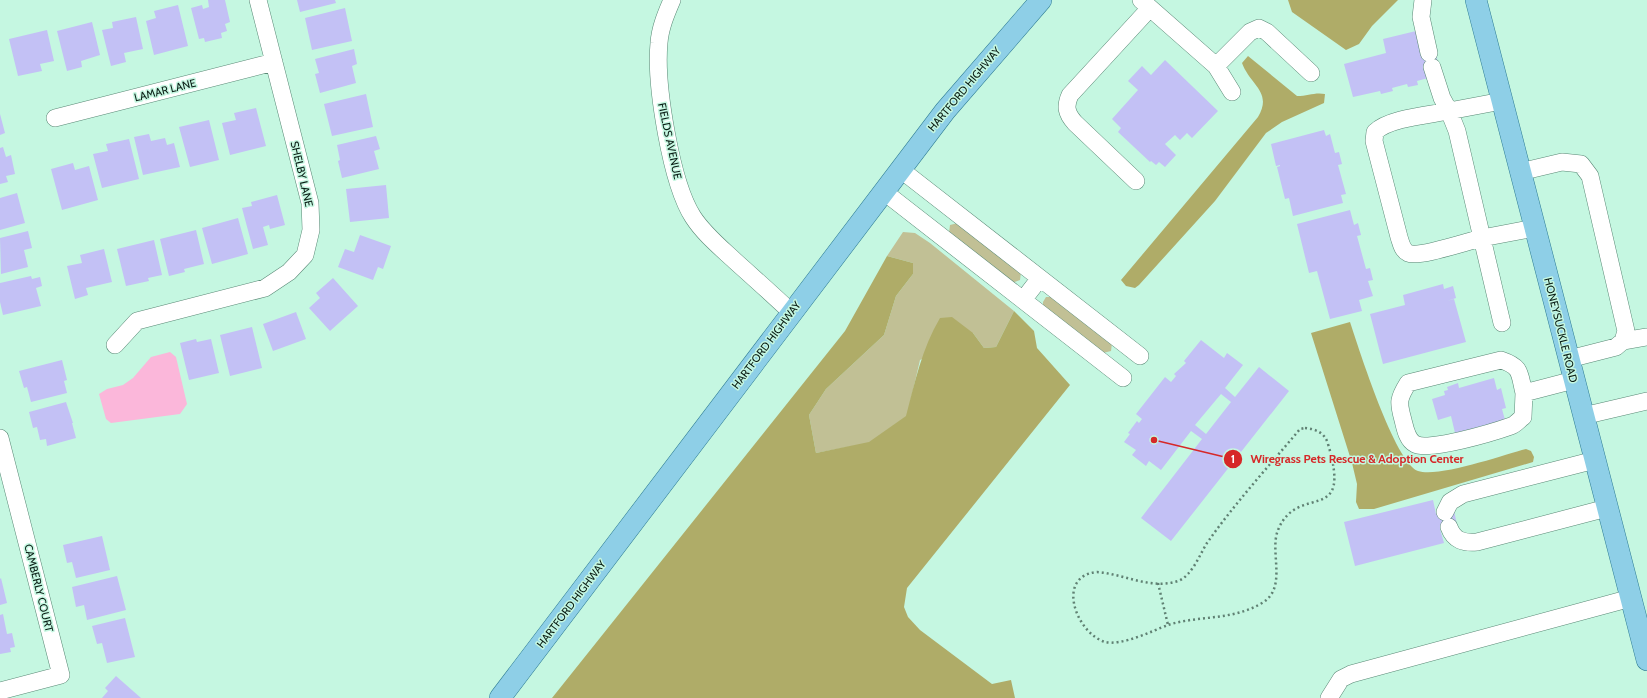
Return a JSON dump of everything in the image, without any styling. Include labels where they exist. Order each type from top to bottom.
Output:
[{"type":"main road","name":"HARTFORD HIGHWAY","points":[[500,698],[945,110],[1041,0]]},
{"type":"main road","name":"HONEYSUCKLE ROAD","points":[[1476,0],[1647,660]]},
{"type":"street","name":"SHELBY LANE","points":[[114,345],[137,322],[265,288],[289,272],[306,255],[311,230],[310,203],[258,0]]},
{"type":"street","name":"FIELDS AVENUE","points":[[672,0],[665,17],[659,42],[658,66],[660,93],[672,157],[684,198],[693,217],[708,237],[792,312]]},
{"type":"street","points":[[1423,0],[1421,18],[1431,60],[1442,98],[1449,111],[1459,138],[1502,323]]},
{"type":"street","points":[[1136,181],[1075,123],[1069,116],[1066,104],[1070,95],[1146,4],[1216,66],[1232,92]]},
{"type":"street","points":[[1216,66],[1250,32],[1259,28],[1268,32],[1311,73]]},
{"type":"street","name":"LAMAR LANE","points":[[55,118],[274,62]]},
{"type":"street","points":[[1502,101],[1449,111],[1380,127],[1374,132],[1374,141],[1404,250],[1409,254],[1420,254],[1482,238],[1535,228]]},
{"type":"street","points":[[1520,172],[1562,162],[1581,164],[1590,176],[1626,332],[1623,342]]},
{"type":"street","points":[[900,169],[1140,356]]},
{"type":"street","points":[[883,191],[1123,378]]},
{"type":"street","points":[[1023,300],[1040,278]]},
{"type":"street","points":[[1568,359],[1616,347],[1623,342],[1647,337]]},
{"type":"street","points":[[1501,360],[1514,364],[1518,370],[1524,392],[1523,417],[1512,426],[1439,446],[1426,447],[1414,444],[1406,434],[1398,403],[1401,394],[1408,383],[1501,360]]},
{"type":"street","points":[[1524,392],[1574,380]]},
{"type":"street","points":[[1583,416],[1647,400]]},
{"type":"street","name":"CAMBERLY COURT","points":[[0,438],[61,676],[0,691]]},
{"type":"street","points":[[1595,460],[1463,494],[1450,502],[1447,520],[1451,534],[1457,540],[1464,543],[1477,542],[1607,508]]},
{"type":"street","points":[[1329,698],[1341,679],[1351,674],[1631,598]]},
{"type":"path","points":[[1312,428],[1323,435],[1327,442],[1335,475],[1333,490],[1326,498],[1296,508],[1281,524],[1276,540],[1277,574],[1269,597],[1263,603],[1236,614],[1168,625],[1137,637],[1107,642],[1088,631],[1079,618],[1073,602],[1075,586],[1079,580],[1090,573],[1104,573],[1137,581],[1158,583],[1176,582],[1185,577],[1208,541],[1300,429],[1312,428]]},
{"type":"path","points":[[1158,583],[1168,625]]},
{"type":"green space","points":[[958,223],[1021,272],[1020,280],[1012,283],[949,233],[950,225]]},
{"type":"green space","points":[[903,232],[915,233],[930,243],[1014,311],[996,347],[984,348],[973,333],[920,360],[907,416],[869,443],[816,453],[809,415],[826,389],[884,335],[896,296],[913,274],[913,263],[887,256]]},
{"type":"green space","points":[[1046,297],[1052,297],[1112,343],[1111,351],[1103,353],[1043,307],[1043,302]]},
{"type":"shaded area","points":[[1288,0],[1398,0],[1372,26],[1359,44],[1346,50],[1292,12]]},
{"type":"shaded area","points":[[1248,56],[1297,96],[1318,93],[1325,94],[1324,103],[1282,122],[1266,133],[1215,201],[1139,285],[1135,288],[1126,286],[1121,280],[1258,117],[1263,101],[1259,89],[1242,63]]},
{"type":"shaded area","points":[[887,256],[913,263],[913,274],[896,296],[884,335],[826,389],[809,415],[816,453],[869,442],[906,416],[928,341],[940,318],[952,317],[973,333],[984,348],[996,347],[1014,311],[1034,331],[1037,348],[1070,385],[907,588],[904,607],[908,617],[920,630],[992,684],[1011,680],[1015,698],[552,698],[845,331]]},
{"type":"shaded area","points":[[1350,322],[1369,379],[1389,427],[1399,448],[1409,463],[1418,471],[1427,472],[1455,469],[1526,449],[1531,451],[1534,457],[1533,462],[1374,509],[1359,509],[1356,502],[1357,484],[1352,463],[1311,333]]},
{"type":"shaded area","points":[[170,352],[176,357],[187,404],[180,414],[111,423],[106,419],[99,394],[107,389],[123,385],[133,378],[151,357]]},
{"type":"building","points":[[208,0],[225,0],[230,22],[225,24],[227,31],[221,33],[222,38],[205,42],[204,38],[199,39],[191,8],[202,5],[203,9],[209,7]]},
{"type":"building","points":[[297,0],[335,0],[336,3],[300,12]]},
{"type":"building","points":[[178,5],[188,46],[154,55],[146,21],[156,18],[154,11]]},
{"type":"building","points":[[345,8],[352,41],[312,50],[305,18]]},
{"type":"building","points":[[136,17],[143,49],[124,53],[126,62],[111,66],[102,30],[113,28],[112,22]]},
{"type":"building","points":[[92,22],[100,55],[81,61],[82,67],[67,71],[57,31]]},
{"type":"building","points":[[47,30],[54,61],[40,64],[42,71],[18,76],[9,39]]},
{"type":"building","points":[[1416,31],[1435,52],[1439,66],[1428,78],[1417,81],[1418,85],[1408,87],[1407,84],[1392,88],[1393,91],[1381,94],[1380,91],[1353,97],[1344,64],[1386,53],[1383,39]]},
{"type":"building","points":[[354,49],[357,64],[352,66],[356,83],[320,93],[315,74],[319,73],[315,59]]},
{"type":"building","points":[[1165,60],[1218,111],[1192,138],[1187,133],[1180,140],[1175,135],[1165,144],[1176,155],[1165,167],[1159,162],[1156,165],[1151,161],[1150,162],[1118,132],[1121,128],[1112,119],[1138,90],[1128,81],[1142,66],[1151,75]]},
{"type":"building","points":[[366,94],[373,127],[332,136],[324,104]]},
{"type":"building","points":[[256,108],[266,146],[230,155],[222,123],[236,120],[234,113]]},
{"type":"building","points":[[0,114],[5,133],[0,135]]},
{"type":"building","points":[[209,120],[219,160],[190,167],[179,127]]},
{"type":"building","points":[[1324,130],[1326,136],[1330,134],[1335,153],[1339,152],[1342,164],[1338,165],[1346,194],[1341,195],[1343,203],[1293,216],[1289,198],[1285,199],[1277,167],[1280,165],[1276,166],[1271,144]]},
{"type":"building","points":[[149,134],[151,141],[165,138],[167,145],[174,143],[180,167],[143,175],[134,137]]},
{"type":"building","points":[[376,136],[380,149],[374,151],[379,169],[342,178],[338,161],[340,160],[337,145]]},
{"type":"building","points":[[129,139],[139,179],[102,188],[93,154],[108,151],[106,144]]},
{"type":"building","points":[[3,147],[6,157],[11,155],[15,174],[6,176],[8,182],[0,184],[0,148]]},
{"type":"building","points":[[73,163],[75,170],[89,166],[98,200],[62,210],[51,169]]},
{"type":"building","points":[[386,185],[389,218],[350,222],[346,189]]},
{"type":"building","points":[[17,193],[25,223],[0,230],[0,198]]},
{"type":"building","points":[[277,195],[285,225],[270,229],[269,225],[263,227],[268,245],[253,249],[242,208],[252,206],[251,202]]},
{"type":"building","points":[[1350,210],[1354,225],[1358,223],[1361,235],[1357,236],[1366,269],[1370,268],[1373,280],[1368,281],[1373,296],[1359,300],[1362,311],[1330,319],[1317,271],[1309,273],[1297,224]]},
{"type":"building","points":[[238,218],[248,254],[212,264],[202,228]]},
{"type":"building","points":[[196,230],[204,264],[184,269],[185,272],[169,276],[160,239]]},
{"type":"building","points":[[28,231],[32,248],[24,250],[28,267],[1,274],[0,238]]},
{"type":"building","points":[[360,235],[391,246],[383,269],[378,267],[373,280],[338,267],[345,249],[354,252]]},
{"type":"building","points":[[154,240],[162,275],[148,278],[149,281],[126,286],[117,249]]},
{"type":"building","points":[[104,249],[112,282],[86,288],[88,295],[75,299],[67,266],[82,263],[80,255]]},
{"type":"building","points":[[31,276],[32,279],[40,277],[42,286],[36,288],[41,306],[3,315],[0,302],[0,283]]},
{"type":"building","points":[[333,278],[358,306],[330,331],[309,308],[320,298],[316,293]]},
{"type":"building","points":[[1443,284],[1444,289],[1453,286],[1456,298],[1447,301],[1454,299],[1466,342],[1383,364],[1370,314],[1405,305],[1403,295]]},
{"type":"building","points":[[296,312],[306,339],[273,351],[263,324]]},
{"type":"building","points":[[252,327],[262,368],[230,376],[220,335]]},
{"type":"building","points":[[196,339],[197,342],[211,339],[219,373],[189,380],[180,343]]},
{"type":"building","points":[[1201,340],[1224,358],[1227,353],[1243,365],[1225,388],[1235,397],[1259,367],[1289,391],[1171,541],[1141,518],[1202,439],[1191,431],[1161,470],[1149,461],[1146,466],[1132,455],[1136,450],[1124,442],[1130,434],[1128,433],[1137,421],[1139,423],[1142,419],[1136,414],[1165,377],[1171,382],[1176,376],[1174,374],[1186,363],[1184,361]],"holes":[[[1221,394],[1231,402],[1206,434],[1195,425]]]},
{"type":"building","points":[[62,360],[67,380],[64,381],[67,393],[31,402],[27,387],[24,388],[19,371]]},
{"type":"building","points":[[1494,378],[1497,390],[1501,388],[1506,408],[1502,409],[1505,420],[1455,433],[1451,416],[1438,420],[1432,399],[1445,395],[1444,391],[1448,390],[1447,387],[1458,383],[1459,388]]},
{"type":"building","points":[[66,402],[76,438],[47,446],[46,439],[40,440],[37,427],[33,428],[29,412]]},
{"type":"building","points":[[1433,500],[1436,514],[1454,510],[1457,525],[1440,529],[1444,543],[1355,566],[1344,522]]},
{"type":"building","points":[[102,536],[110,570],[76,578],[72,562],[67,563],[63,545]]},
{"type":"building","points":[[117,576],[126,610],[87,620],[84,605],[76,607],[72,587]]},
{"type":"building","points":[[1,578],[7,603],[0,605],[0,579]]},
{"type":"building","points":[[3,614],[7,634],[12,633],[15,647],[10,648],[11,652],[0,654],[0,615]]},
{"type":"building","points":[[125,618],[135,657],[107,663],[102,643],[97,644],[92,626]]},
{"type":"building","points":[[116,676],[141,698],[102,698],[108,691],[105,688]]},
{"type":"place","name":"Wiregrass Pets Rescue & Adoption Center","points":[[1154,440]]}]
